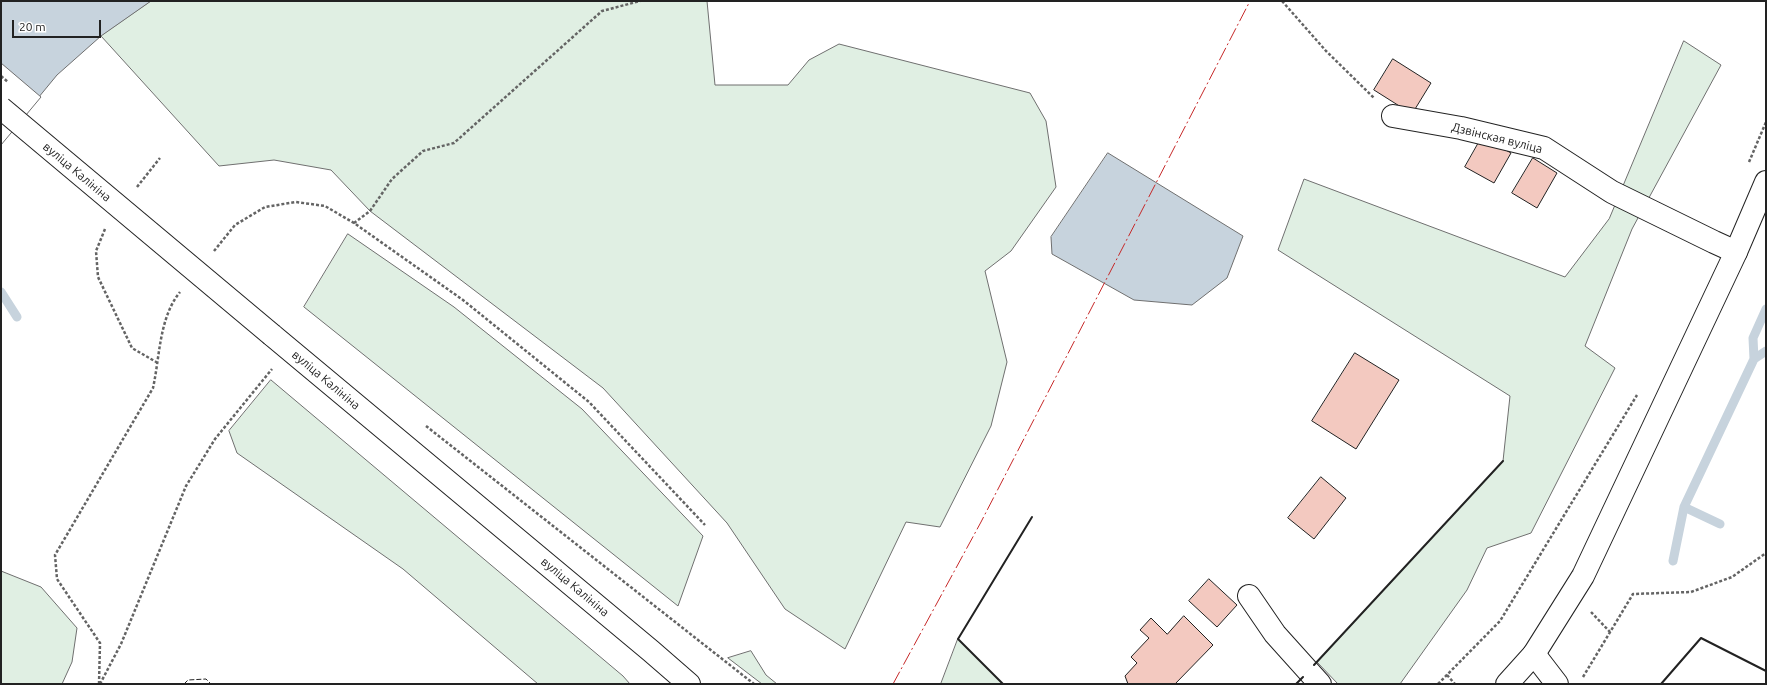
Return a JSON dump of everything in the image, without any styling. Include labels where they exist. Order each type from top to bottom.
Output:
[{"type":"main road","name":"вуліца Калініна","points":[[1,108],[689,684]]},
{"type":"main road","name":"Дзвінская вуліца","points":[[1393,116],[1461,128],[1544,148],[1612,192],[1736,252]]},
{"type":"main road","points":[[1507,684],[1534,654],[1583,576],[1736,252],[1766,182]]},
{"type":"main road","points":[[1248,596],[1275,634],[1320,684]]},
{"type":"main road","name":"вуліца Калініна","points":[[651,651],[672,684]]},
{"type":"main road","points":[[1534,654],[1557,684]]},
{"type":"path","points":[[354,223],[370,212],[392,179],[423,151],[454,143],[602,12],[640,1]]},
{"type":"path","points":[[1282,1],[1326,51],[1393,116]]},
{"type":"path","points":[[1748,164],[1766,122]]},
{"type":"path","points":[[132,193],[160,158]]},
{"type":"path","points":[[110,223],[105,229],[96,251],[98,277],[132,348],[158,363]]},
{"type":"path","points":[[100,684],[121,644],[186,486],[215,439],[267,375]]},
{"type":"path","points":[[1438,684],[1500,621],[1640,390]]},
{"type":"path","points":[[422,423],[754,684]]},
{"type":"path","points":[[1583,678],[1633,594],[1691,592],[1732,577],[1766,553]]},
{"type":"path","points":[[1447,675],[1455,684]]},
{"type":"green space","points":[[151,1],[707,1],[715,85],[788,85],[809,60],[839,44],[1030,93],[1046,121],[1056,187],[1011,251],[985,271],[1007,362],[991,426],[940,527],[906,522],[845,649],[785,609],[727,523],[603,388],[370,211],[331,170],[274,160],[219,166],[101,36]]},
{"type":"green space","points":[[1684,41],[1721,65],[1632,229],[1585,346],[1615,368],[1531,533],[1487,548],[1467,590],[1400,684],[1338,684],[1317,662],[1503,461],[1510,396],[1278,250],[1304,179],[1565,277],[1609,219]]},
{"type":"green space","points":[[348,234],[454,307],[582,409],[703,536],[678,606],[304,307]]},
{"type":"green space","points":[[271,380],[623,676],[630,684],[538,684],[403,569],[237,453],[229,431]]},
{"type":"green space","points":[[1,571],[41,587],[77,628],[72,662],[62,684],[1,684]]},
{"type":"green space","points":[[958,639],[1003,684],[941,684]]},
{"type":"green space","points":[[751,651],[766,675],[777,684],[762,684],[728,658]]},
{"type":"shaded area","points":[[1,1],[151,1],[101,36],[57,75],[1,143]]},
{"type":"shaded area","points":[[1108,153],[1243,236],[1227,278],[1192,305],[1134,300],[1052,254],[1051,237]]},
{"type":"pier","points":[[1,63],[41,97],[1,145]]},
{"type":"building","points":[[1393,59],[1431,83],[1412,114],[1374,90]]},
{"type":"building","points":[[1482,137],[1511,153],[1494,183],[1465,167]]},
{"type":"building","points":[[1533,158],[1557,173],[1537,208],[1512,193]]},
{"type":"building","points":[[1355,353],[1399,380],[1356,449],[1312,421]]},
{"type":"building","points":[[1321,477],[1346,498],[1314,539],[1288,518]]},
{"type":"building","points":[[1209,579],[1237,605],[1217,627],[1189,601]]},
{"type":"building","points":[[1184,616],[1213,645],[1175,684],[1128,684],[1125,676],[1137,663],[1131,657],[1149,638],[1140,630],[1151,618],[1167,634]]},
{"type":"waterway","points":[[1,292],[17,317]]},
{"type":"waterway","points":[[1754,359],[1753,338],[1766,309]]},
{"type":"waterway","points":[[1673,561],[1684,507],[1754,359],[1766,351]]},
{"type":"waterway","points":[[1684,507],[1720,524]]},
{"type":"fence","points":[[184,684],[188,680],[206,679],[211,684]]},
{"type":"wall","points":[[1314,665],[1503,461]]},
{"type":"wall","points":[[1003,684],[958,639],[1032,517]]},
{"type":"wall","points":[[1661,684],[1701,638],[1766,671]]},
{"type":"wall","points":[[1296,684],[1303,677]]},
{"type":"power","points":[[893,684],[981,522],[1250,1]]}]
